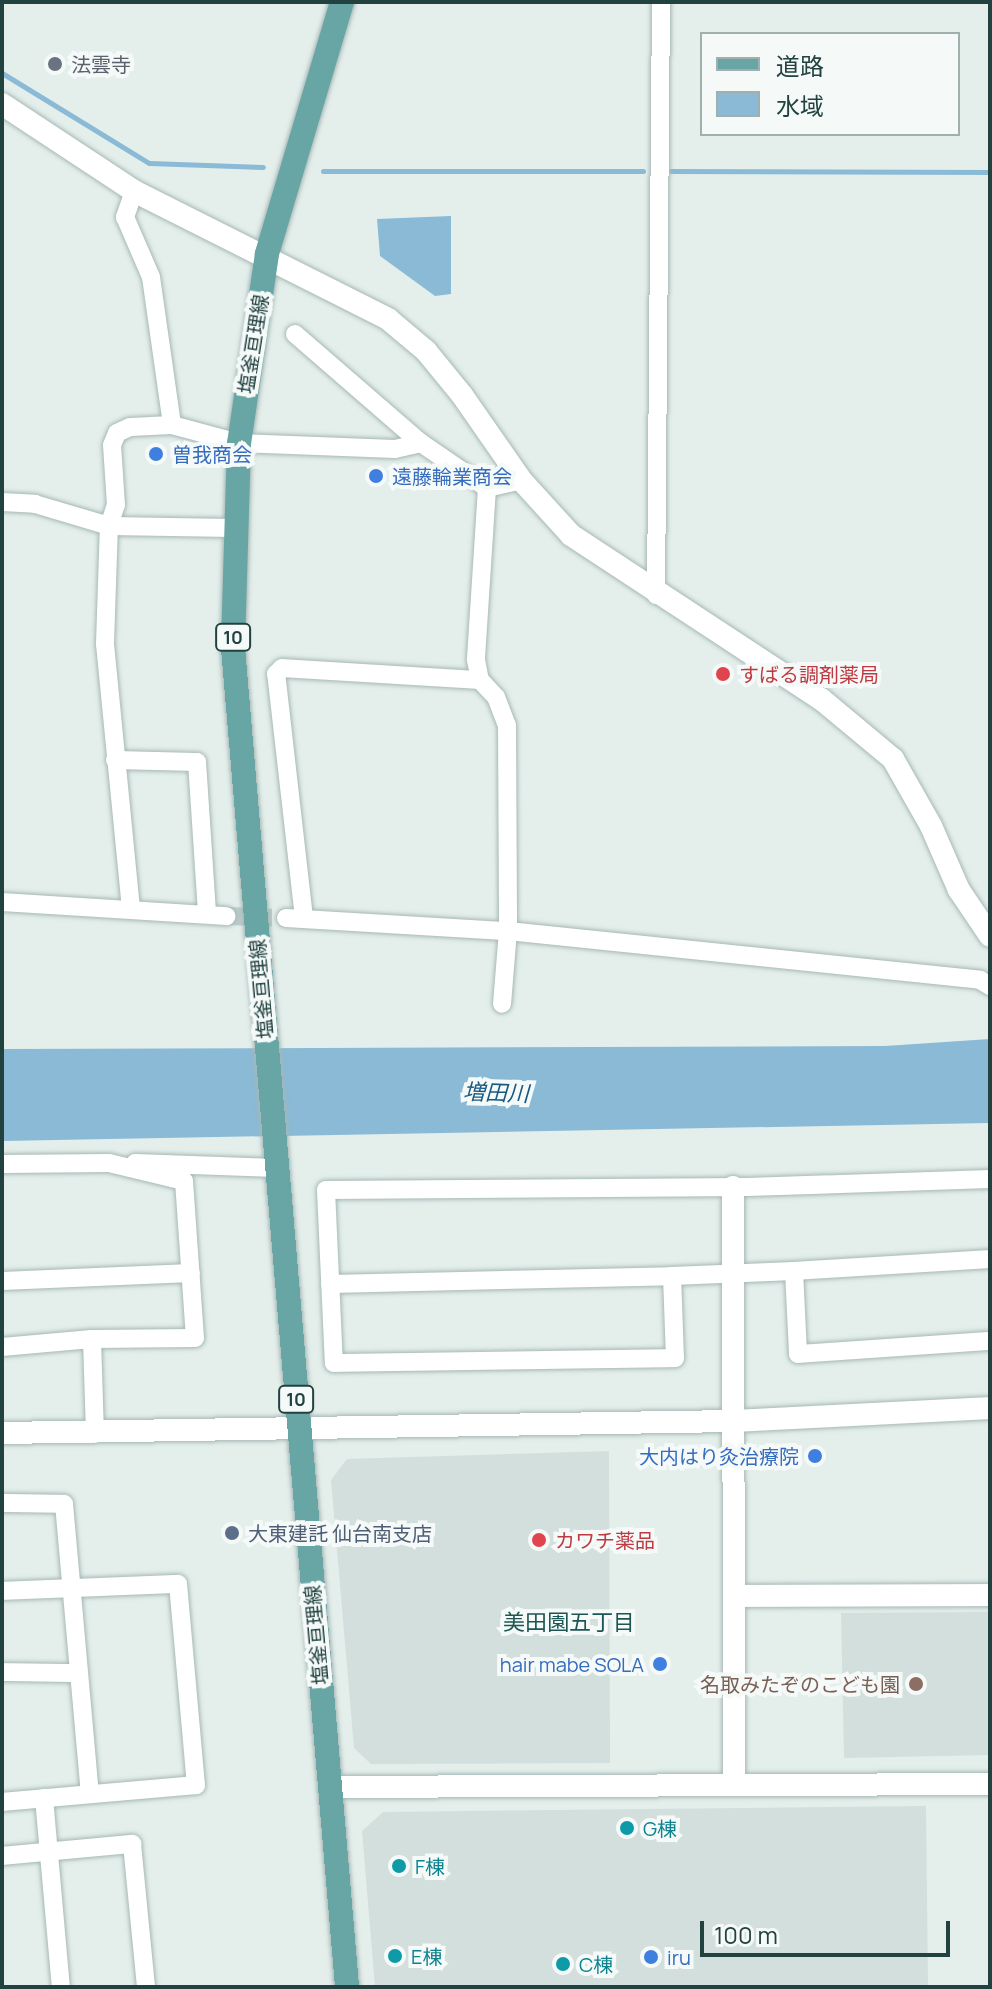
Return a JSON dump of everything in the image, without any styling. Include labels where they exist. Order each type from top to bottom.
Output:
[{"type":"main road","name":"塩釜亘理線","points":[[342,2],[267,254],[239,443],[233,528],[233,648],[347,1987]]},
{"type":"street","points":[[656,595],[661,2]]},
{"type":"street","points":[[2,104],[134,191],[267,254],[388,319],[426,351],[521,480],[571,535],[656,595],[821,699],[884,750],[908,780],[959,890],[990,936]]},
{"type":"street","points":[[134,191],[125,217],[151,277],[172,425]]},
{"type":"street","points":[[295,334],[421,443],[487,488],[521,480]]},
{"type":"street","points":[[131,909],[105,644],[109,526],[116,505],[112,445],[117,433],[130,427],[172,425],[239,443],[395,449],[421,443]]},
{"type":"street","points":[[487,488],[477,622],[480,680],[496,697],[507,725],[508,931],[502,1004]]},
{"type":"street","points":[[2,502],[35,504],[109,526],[233,528]]},
{"type":"street","points":[[480,680],[282,668],[276,674],[295,918],[508,931],[980,980],[990,986]]},
{"type":"street","points":[[115,760],[197,762],[207,914]]},
{"type":"street","points":[[2,902],[227,916]]},
{"type":"street","points":[[2,1347],[92,1339],[195,1338],[184,1181],[109,1163]]},
{"type":"street","points":[[2,1164],[276,1165]]},
{"type":"street","points":[[672,1276],[675,1358],[334,1363],[326,1190],[733,1187],[990,1179]]},
{"type":"street","points":[[733,1187],[737,1596],[734,1785]]},
{"type":"street","points":[[330,1284],[733,1275],[990,1259]]},
{"type":"street","points":[[794,1271],[798,1354],[990,1341]]},
{"type":"street","points":[[2,1281],[191,1273]]},
{"type":"street","points":[[92,1339],[95,1434]]},
{"type":"street","points":[[2,1433],[299,1431],[735,1421],[990,1408]]},
{"type":"street","points":[[2,1503],[64,1504],[90,1794]]},
{"type":"street","points":[[2,1591],[71,1592],[178,1584],[196,1785],[2,1802]]},
{"type":"street","points":[[737,1596],[990,1595]]},
{"type":"street","points":[[2,1672],[78,1673]]},
{"type":"street","points":[[329,1787],[990,1784]]},
{"type":"street","points":[[44,1798],[61,1987]]},
{"type":"street","points":[[2,1856],[132,1844],[146,1987]]},
{"type":"shaded area","points":[[609,1451],[610,1763],[371,1764],[354,1748],[331,1480],[347,1459]]},
{"type":"shaded area","name":"名取みたぞのこども園","points":[[990,1612],[990,1755],[844,1758],[841,1613]]},
{"type":"shaded area","points":[[926,1806],[928,1987],[375,1987],[362,1831],[383,1812]]},
{"type":"water","points":[[451,216],[451,294],[435,296],[380,256],[377,219]]},
{"type":"water","name":"増田川","points":[[990,1039],[990,1123],[2,1141],[2,1049],[885,1046]]},
{"type":"waterway","points":[[2,73],[149,163],[263,167]]},
{"type":"waterway","points":[[323,171],[643,171]]},
{"type":"waterway","points":[[671,171],[990,172]]},
{"type":"tunnel","points":[[227,916],[286,918]]},
{"type":"place","name":"法雲寺","points":[[55,64]]},
{"type":"place","name":"曽我商会","points":[[156,454]]},
{"type":"place","name":"遠藤輪業商会","points":[[376,476]]},
{"type":"place","name":"すばる調剤薬局","points":[[723,674]]},
{"type":"place","name":"大内はり灸治療院","points":[[815,1456]]},
{"type":"place","name":"大東建託 仙台南支店","points":[[232,1533]]},
{"type":"place","name":"カワチ薬品","points":[[539,1540]]},
{"type":"place","name":"hair mabe SOLA","points":[[660,1664]]},
{"type":"place","name":"名取みたぞのこども園","points":[[916,1684]]},
{"type":"place","name":"G棟","points":[[627,1828]]},
{"type":"place","name":"F棟","points":[[399,1866]]},
{"type":"place","name":"E棟","points":[[395,1956]]},
{"type":"place","name":"iru","points":[[651,1957]]},
{"type":"place","name":"C棟","points":[[563,1964]]},
{"type":"district","name":"美田園五丁目","points":[[569,1623]]}]
